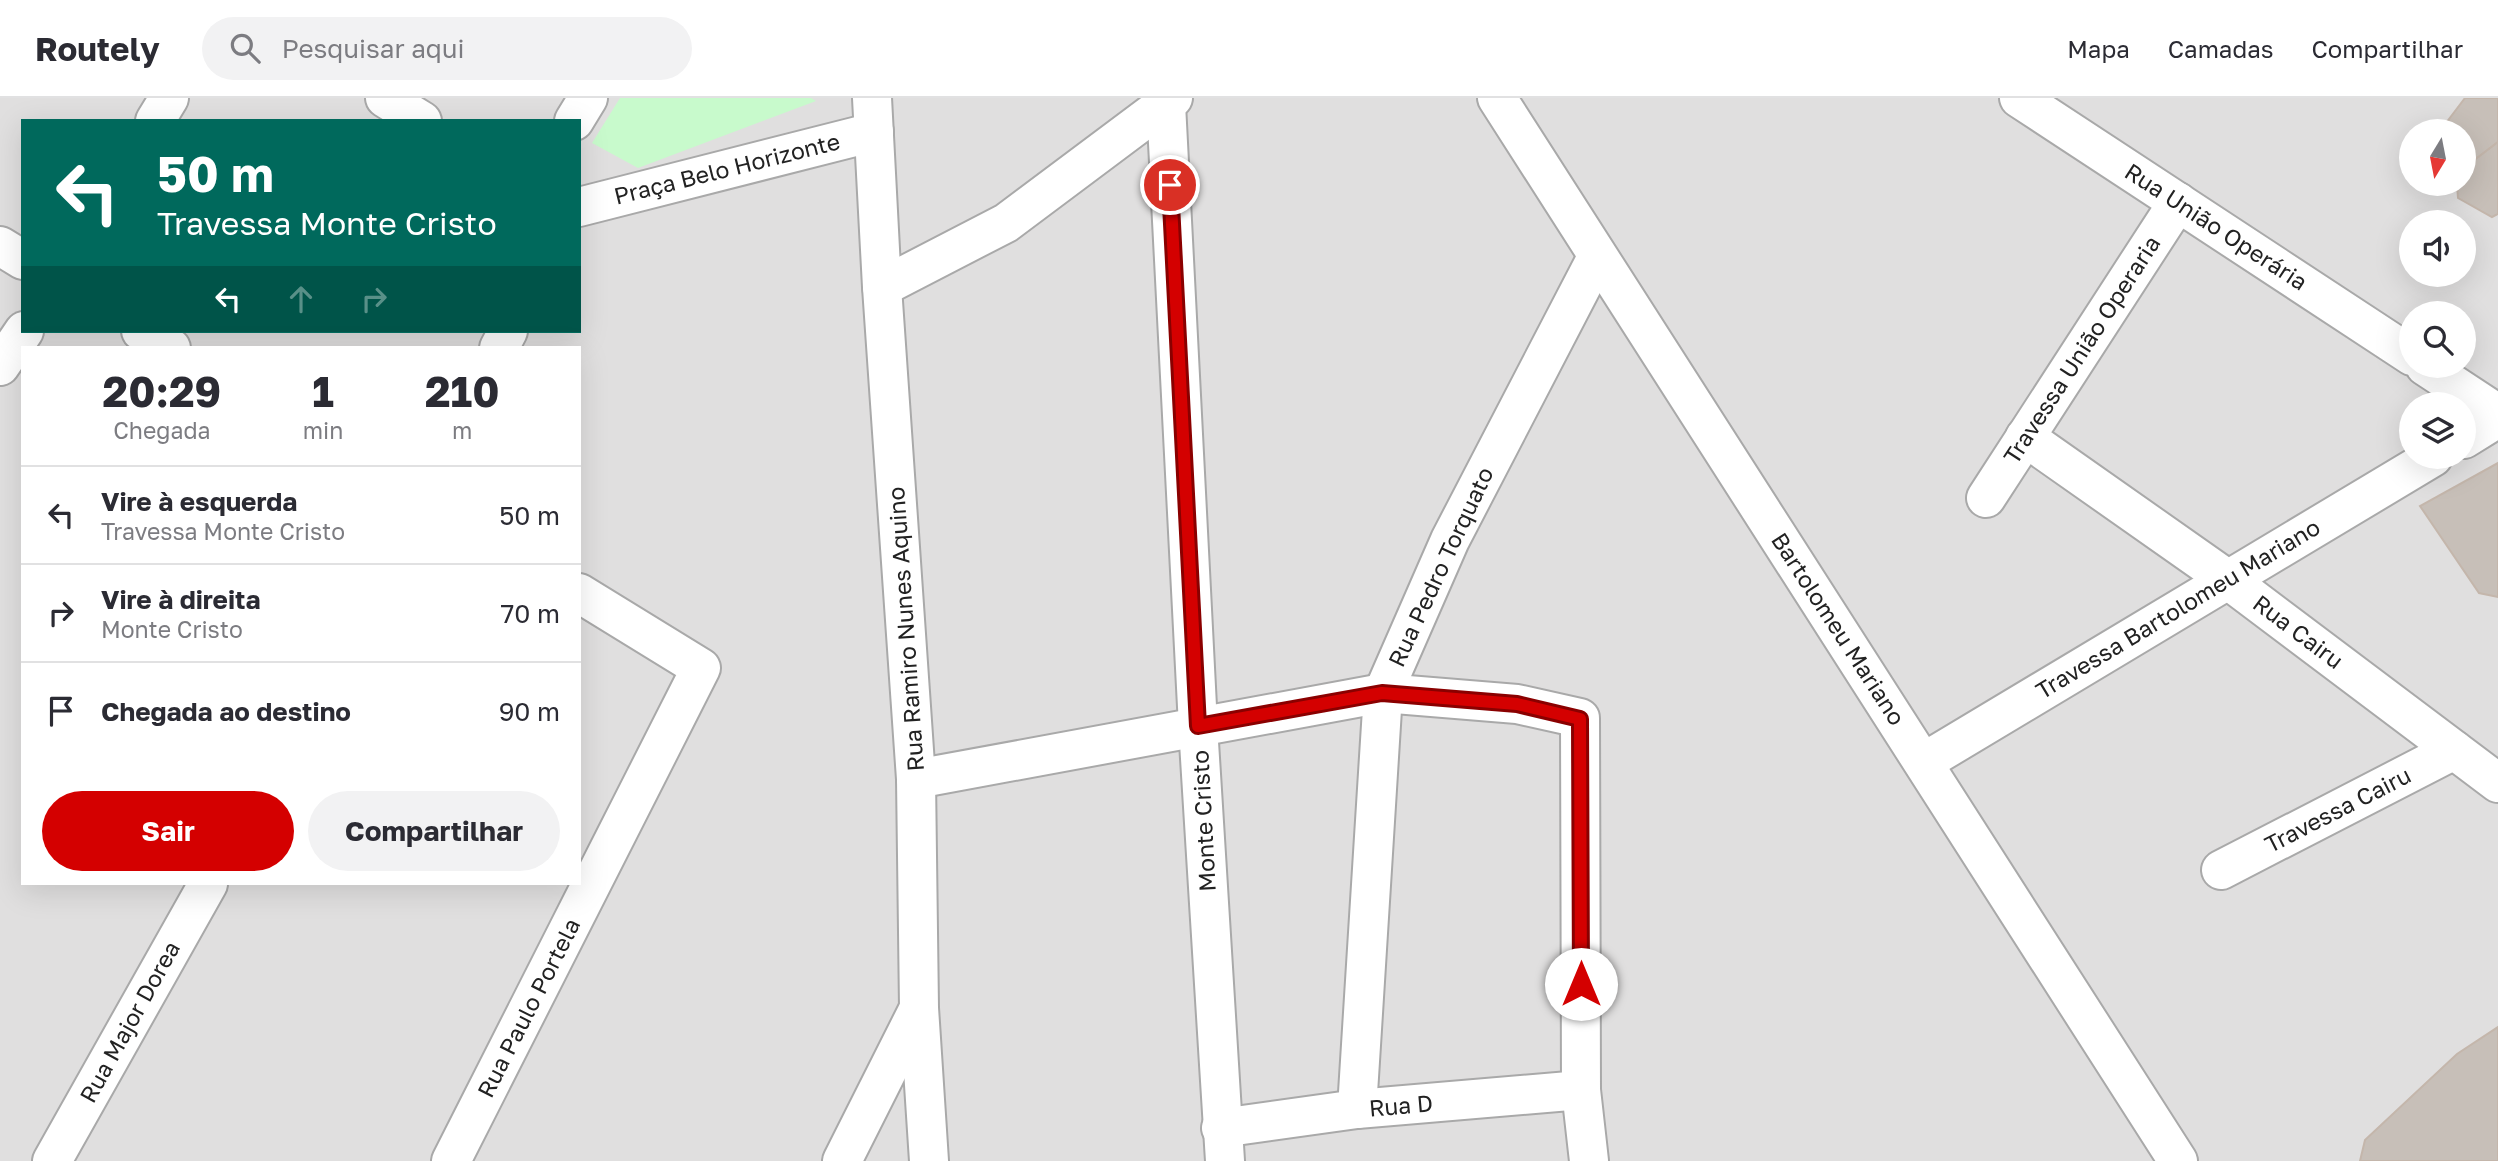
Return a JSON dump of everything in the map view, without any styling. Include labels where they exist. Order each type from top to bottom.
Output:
[{"type":"street","points":[[156,119],[169,98]]},
{"type":"street","points":[[385,98],[419,119]]},
{"type":"street","points":[[575,119],[588,98]]},
{"type":"street","name":"Bartolomeu Mariano","points":[[1497,98],[2178,1161]]},
{"type":"street","name":"Rua União Operária","points":[[2019,98],[2399,347]]},
{"type":"street","points":[[882,287],[1006,223],[1169,101]]},
{"type":"street","name":"Monte Cristo","points":[[1169,101],[1198,726],[1224,1144]]},
{"type":"street","name":"Rua Ramiro Nunes Aquino","points":[[872,107],[916,779],[919,1008],[929,1161]]},
{"type":"street","name":"Praça Belo Horizonte","points":[[581,205],[872,107]]},
{"type":"street","name":"Travessa União Operaria","points":[[1986,498],[2178,202]]},
{"type":"street","points":[[0,246],[21,259]]},
{"type":"street","name":"Rua Pedro Torquato","points":[[1357,1110],[1382,693],[1450,540],[1597,257]]},
{"type":"street","points":[[0,366],[23,333]]},
{"type":"street","points":[[145,333],[167,346]]},
{"type":"street","points":[[2443,378],[2498,416],[2476,431]]},
{"type":"street","name":"Rua Cairu","points":[[2025,437],[2227,579],[2498,783]]},
{"type":"street","name":"Travessa Bartolomeu Mariano","points":[[1924,762],[2413,469]]},
{"type":"street","name":"Rua Paulo Portela","points":[[451,1161],[701,668],[581,594]]},
{"type":"street","points":[[916,779],[1382,693],[1517,704],[1580,719],[1581,1090],[1589,1161]]},
{"type":"street","name":"Travessa Cairu","points":[[2221,870],[2455,750]]},
{"type":"street","name":"Rua Major Dorea","points":[[52,1161],[207,885]]},
{"type":"street","points":[[842,1161],[919,1008]]},
{"type":"street","name":"Rua D","points":[[1224,1144],[1357,1110],[1581,1090]]},
{"type":"shaded area","points":[[0,98],[2498,98],[2498,1161],[0,1161]]},
{"type":"green space","points":[[620,98],[811,98],[816,101],[638,168],[592,143]]},
{"type":"building","points":[[2465,98],[2498,98],[2498,142],[2476,159],[2476,119],[2449,119]]},
{"type":"building","points":[[2498,142],[2498,214],[2492,217],[2458,198],[2476,196],[2476,159]]},
{"type":"building","points":[[2498,463],[2498,597],[2479,593],[2420,506]]},
{"type":"building","points":[[2498,1027],[2498,1161],[2360,1161],[2365,1140],[2457,1054]]},
{"type":"route","points":[[1170,185],[1198,726],[1382,693],[1517,704],[1580,719],[1581,984]]}]
